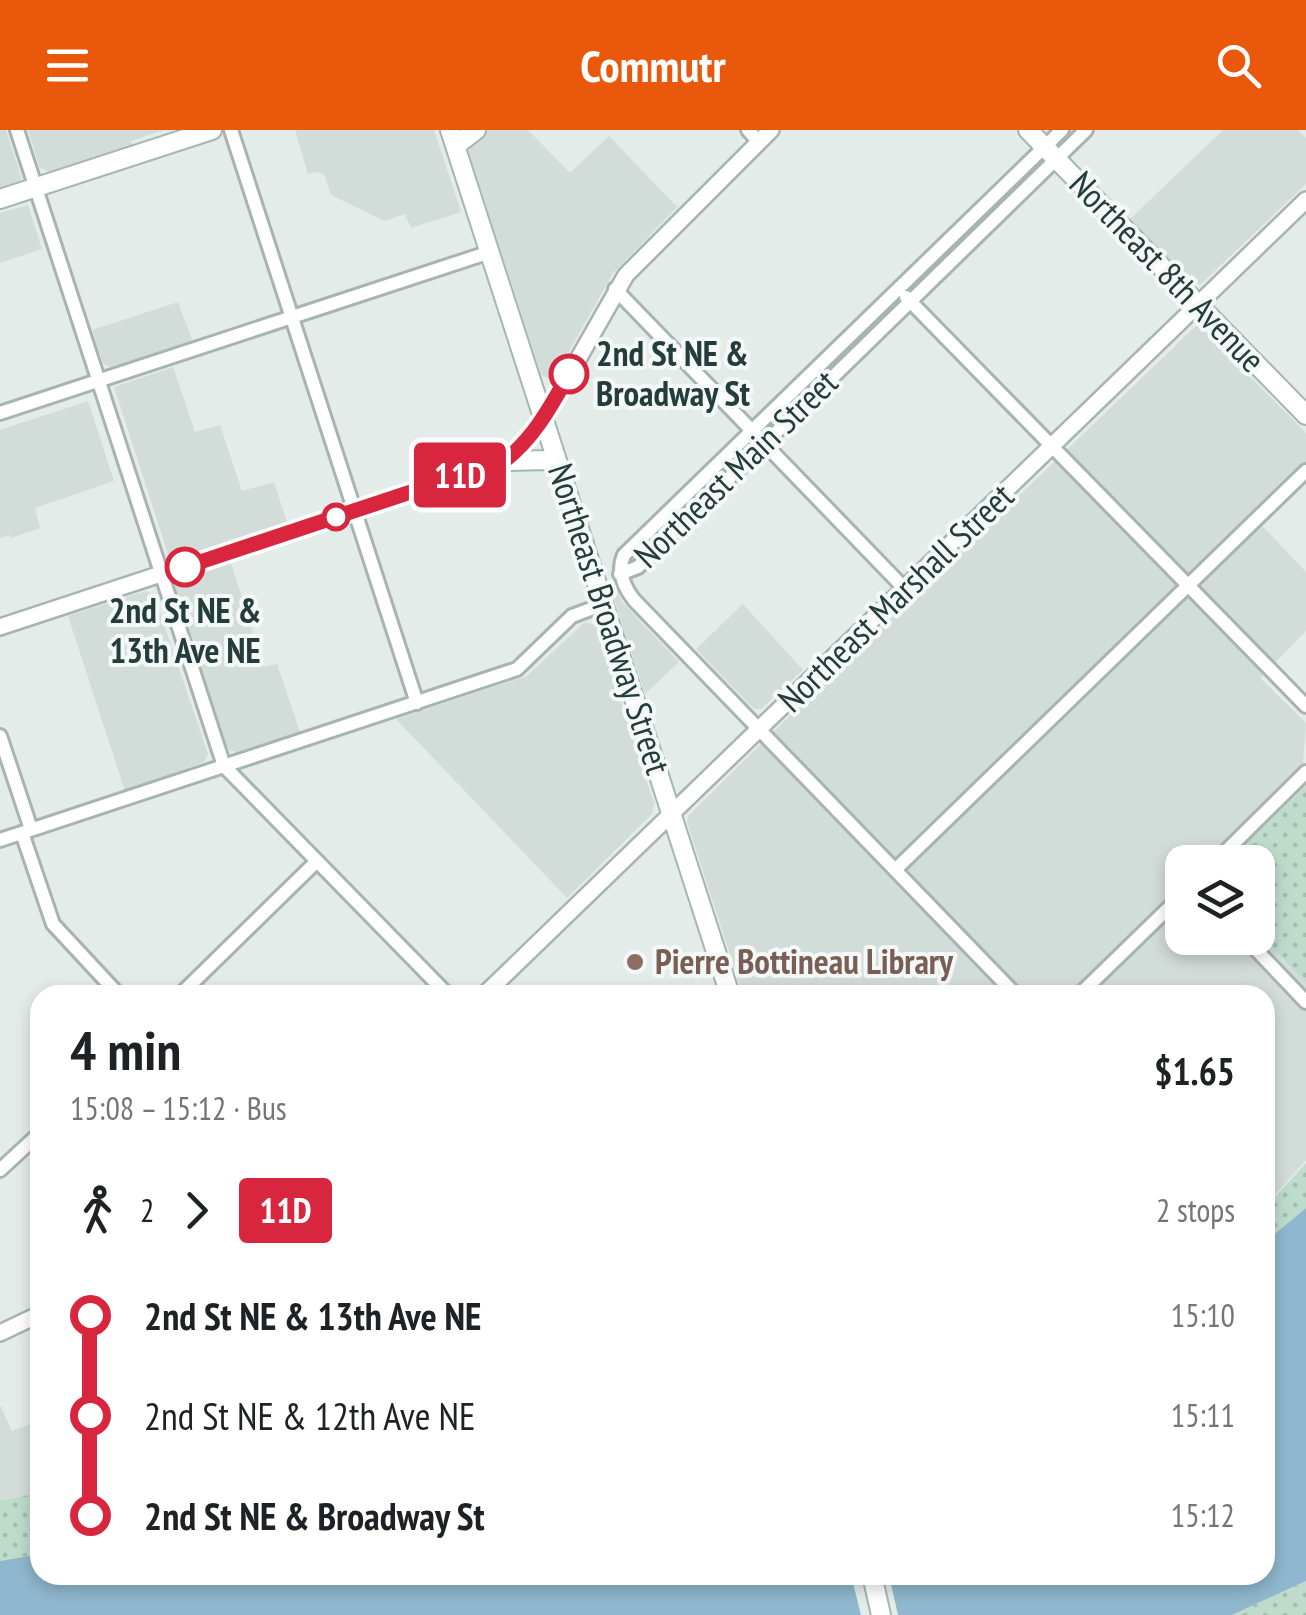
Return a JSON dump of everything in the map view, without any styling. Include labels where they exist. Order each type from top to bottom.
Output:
[{"type":"main road","points":[[0,199],[212,130]]},
{"type":"main road","points":[[452,138],[476,130]]},
{"type":"main road","name":"Northeast 8th Avenue","points":[[1028,130],[1306,415]]},
{"type":"main road","name":"Northeast Broadway Street","points":[[452,138],[727,985]]},
{"type":"main road","points":[[504,461],[549,460],[560,469]]},
{"type":"main road","points":[[874,1585],[881,1615]]},
{"type":"street","points":[[17,130],[224,766],[438,985]]},
{"type":"street","points":[[231,130],[417,702]]},
{"type":"street","name":"Northeast Main Street","points":[[620,574],[638,567],[910,301],[1051,153],[1062,130]]},
{"type":"street","name":"Northeast Main Street","points":[[620,574],[624,554],[899,289],[1051,153],[1086,130]]},
{"type":"street","points":[[0,627],[504,461],[518,451],[544,419],[615,289],[759,134]]},
{"type":"street","name":"Northeast Marshall Street","points":[[494,985],[1306,200]]},
{"type":"street","points":[[0,413],[490,252]]},
{"type":"street","points":[[615,289],[904,588]]},
{"type":"street","points":[[899,289],[1306,706]]},
{"type":"street","points":[[895,870],[1306,471]]},
{"type":"street","points":[[620,574],[634,600],[1006,985]]},
{"type":"street","points":[[0,840],[517,668],[572,616],[604,604]]},
{"type":"street","points":[[0,736],[53,924],[110,985]]},
{"type":"street","points":[[1232,845],[1306,772]]},
{"type":"street","points":[[190,985],[317,861]]},
{"type":"street","points":[[1089,985],[1165,912]]},
{"type":"street","points":[[1261,955],[1306,1002]]},
{"type":"street","points":[[0,1170],[30,1142]]},
{"type":"street","points":[[0,1333],[30,1319]]},
{"type":"shaded area","points":[[0,130],[6,130],[22,180],[0,188]]},
{"type":"shaded area","points":[[28,130],[165,130],[131,141],[132,146],[49,172],[40,168]]},
{"type":"shaded area","points":[[295,130],[434,130],[461,212],[411,228],[405,214],[384,221],[331,195],[324,174],[308,174]]},
{"type":"shaded area","points":[[485,130],[528,130],[570,173],[609,136],[677,207],[613,273],[555,376],[549,379],[541,374],[468,150]]},
{"type":"shaded area","points":[[1223,130],[1298,130],[1306,138],[1306,184],[1201,284],[1192,284],[1129,220]]},
{"type":"shaded area","points":[[28,205],[42,249],[0,263],[0,213]]},
{"type":"shaded area","points":[[178,302],[193,342],[111,367],[103,364],[92,330]]},
{"type":"shaded area","points":[[1198,324],[1306,433],[1306,462],[1252,515],[1306,572],[1306,631],[1260,678],[1306,723],[1306,1160],[1275,1195],[1275,985],[740,985],[688,816],[780,725]]},
{"type":"shaded area","points":[[173,367],[195,432],[220,425],[242,491],[274,482],[287,522],[175,559],[168,554],[114,387]]},
{"type":"shaded area","points":[[88,401],[114,481],[35,508],[40,528],[0,538],[0,430]]},
{"type":"shaded area","points":[[231,563],[264,667],[277,664],[300,732],[238,752],[230,751],[225,743],[175,587],[179,580]]},
{"type":"shaded area","points":[[615,584],[621,601],[679,662],[645,694],[610,586]]},
{"type":"shaded area","points":[[146,591],[154,595],[208,754],[204,762],[125,791],[68,616]]},
{"type":"shaded area","points":[[743,604],[803,670],[761,709],[754,709],[696,649]]},
{"type":"shaded area","points":[[585,622],[596,625],[654,803],[652,814],[567,898],[396,719],[527,676]]},
{"type":"shaded area","points":[[0,1405],[12,1431],[30,1424],[30,1495],[0,1500]]},
{"type":"green space","points":[[1306,787],[1306,982],[1275,950],[1275,845],[1244,845]]},
{"type":"green space","points":[[1306,1163],[1306,1208],[1275,1234],[1275,1197]]},
{"type":"green space","points":[[30,1495],[30,1556],[0,1561],[0,1500]]},
{"type":"green space","points":[[1306,1581],[1306,1615],[1232,1615]]},
{"type":"water","points":[[1306,1208],[1306,1581],[1232,1615],[0,1615],[0,1561],[30,1556],[30,1585],[1275,1585],[1275,1234]]},
{"type":"pier","points":[[854,1585],[891,1585],[898,1615],[861,1615]]},
{"type":"bus line","name":"11D","points":[[185,567],[504,461],[518,451],[544,419],[569,374]]},
{"type":"place","name":"2nd St NE & Broadway St","points":[[569,374]]},
{"type":"place","name":"2nd St NE & 13th Ave NE","points":[[185,567]]},
{"type":"place","name":"Pierre Bottineau Library","points":[[635,962]]}]
